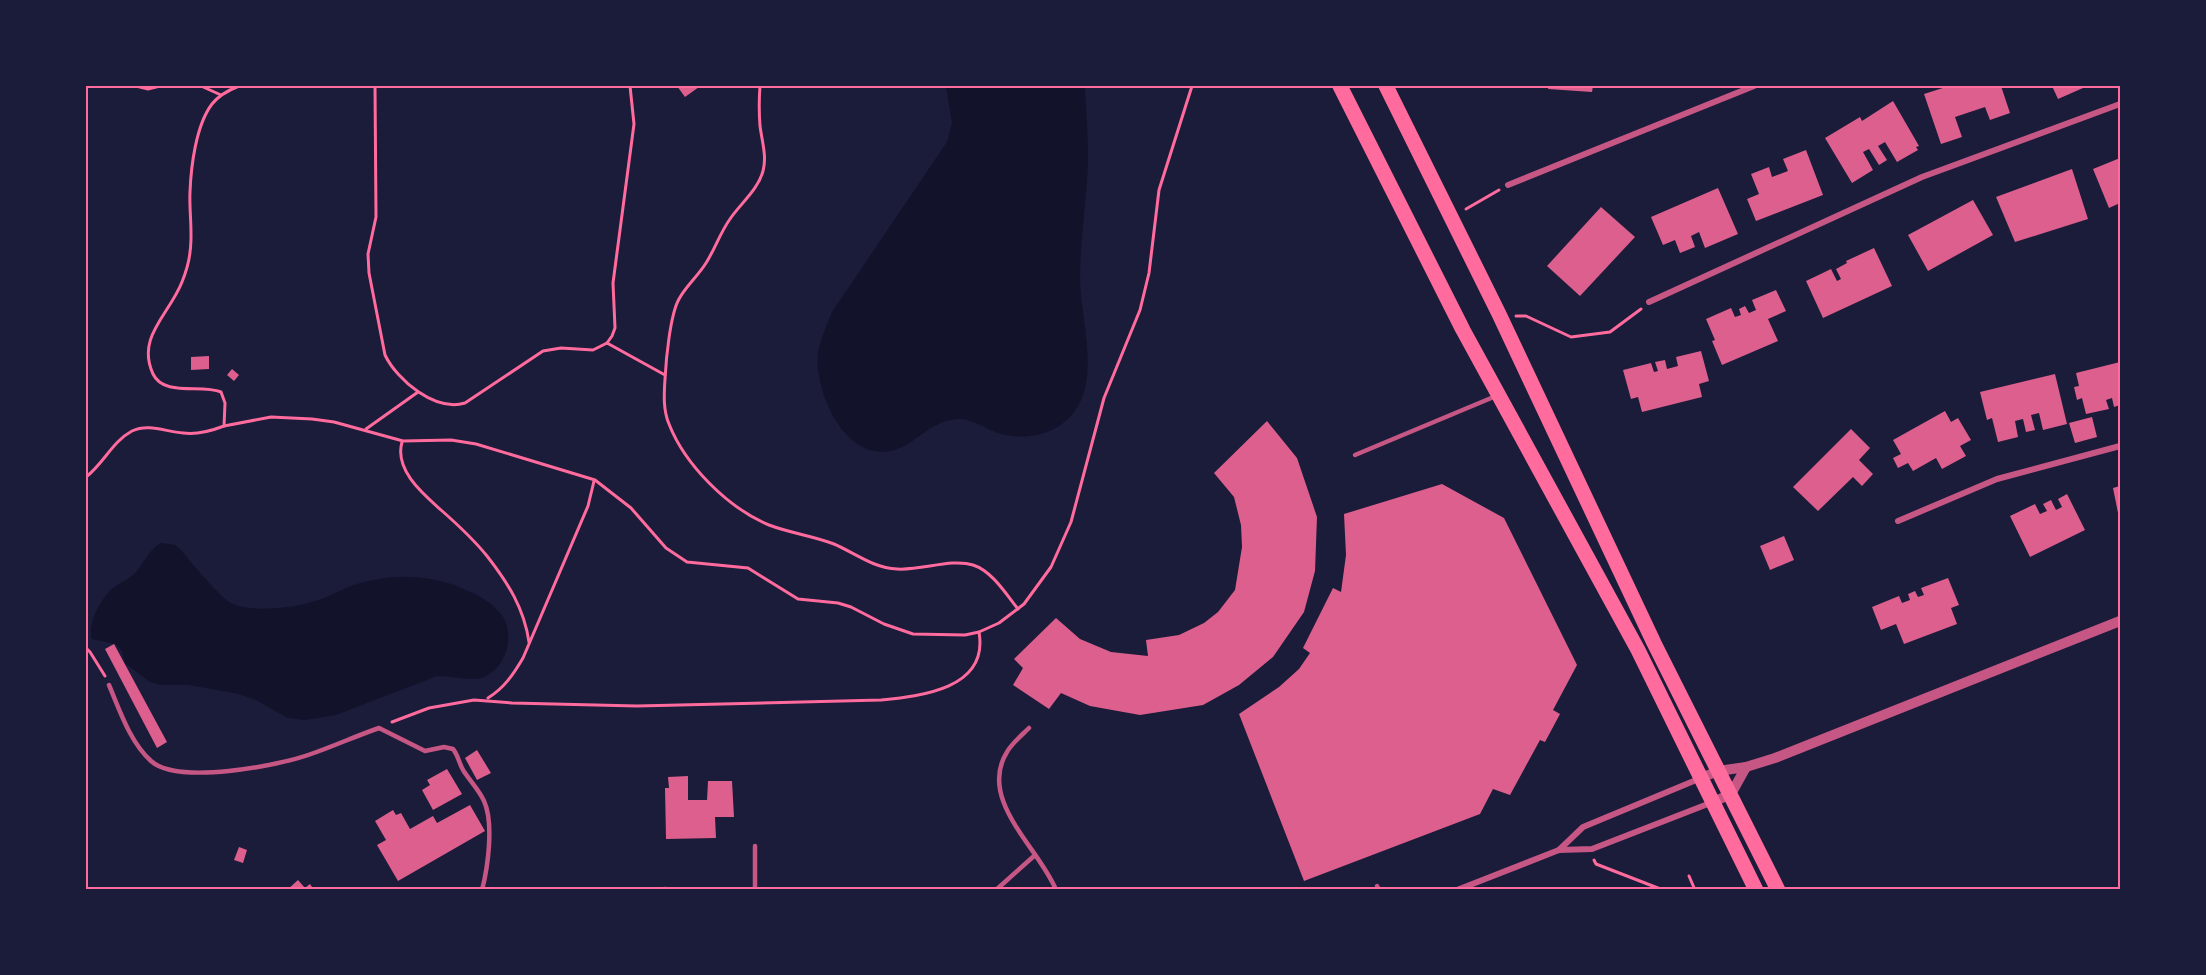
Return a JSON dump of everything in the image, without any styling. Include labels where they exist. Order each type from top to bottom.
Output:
[{"type":"main road","points":[[1340,86],[1463,330],[1638,650],[1756,890]]},
{"type":"main road","points":[[1386,86],[1499,314],[1654,643],[1778,890]]},
{"type":"street","points":[[1508,185],[1754,86]]},
{"type":"street","points":[[1649,302],[1922,177],[2121,104]]},
{"type":"street","points":[[1898,521],[1997,480],[2121,446]]},
{"type":"street","points":[[1559,850],[1583,827],[1718,771],[1746,767],[1894,712],[2121,621]]},
{"type":"street","points":[[1457,890],[1559,850],[1592,849],[1713,802],[1731,794],[1746,767]]},
{"type":"lane","points":[[1355,455],[1498,395]]},
{"type":"lane","points":[[109,685],[136,744],[152,762],[174,771],[191,773],[253,768],[291,760],[380,728],[417,749],[425,751],[449,748],[456,753],[462,767],[486,804],[489,849],[482,890]]},
{"type":"lane","points":[[1029,728],[1007,751],[999,771],[1000,788],[1013,822],[1034,856],[1052,878],[1056,890]]},
{"type":"lane","points":[[755,846],[755,890]]},
{"type":"lane","points":[[996,890],[1034,856]]},
{"type":"lane","points":[[665,889],[672,890]]},
{"type":"path","points":[[136,86],[148,89],[160,86]]},
{"type":"path","points":[[201,86],[220,95]]},
{"type":"path","points":[[224,426],[225,403],[221,392],[162,384],[154,377],[148,353],[152,332],[171,306],[188,267],[192,163],[208,111],[220,95],[239,86]]},
{"type":"path","points":[[375,86],[376,217],[368,254],[369,273],[385,355],[404,381],[418,392],[439,401],[458,405],[465,403],[543,351],[561,348],[592,350],[607,344],[615,328],[613,283],[633,144],[634,124],[630,86]]},
{"type":"path","points":[[760,86],[764,171],[754,188],[728,221],[705,266],[678,301],[674,313],[665,375],[664,408],[677,441],[687,458],[702,475],[737,507],[767,524],[834,544],[881,566],[898,569],[958,563],[975,565],[988,574],[1018,609]]},
{"type":"path","points":[[86,477],[119,441],[135,430],[152,428],[192,434],[260,418],[287,417],[334,422],[403,441],[451,440],[476,444],[594,480],[631,508],[666,548],[687,562],[748,568],[798,599],[837,603],[851,607],[884,624],[913,634],[979,633],[999,623],[1024,604],[1051,567],[1071,522],[1104,398],[1140,310],[1149,273],[1159,190],[1192,86]]},
{"type":"path","points":[[1451,218],[1508,185]]},
{"type":"path","points":[[1499,314],[1526,316],[1571,337],[1610,332],[1649,302]]},
{"type":"path","points":[[607,344],[665,375]]},
{"type":"path","points":[[365,430],[418,392]]},
{"type":"path","points":[[403,441],[400,455],[406,471],[425,497],[486,556],[511,590],[523,612],[529,644]]},
{"type":"path","points":[[487,699],[498,692],[512,677],[529,644],[588,506],[594,480]]},
{"type":"path","points":[[380,728],[429,708],[474,699],[512,703],[637,706],[919,696],[946,688],[962,679],[973,668],[980,653],[979,633]]},
{"type":"path","points":[[86,648],[109,685]]},
{"type":"path","points":[[1587,849],[1596,864],[1663,890]]},
{"type":"path","points":[[1689,876],[1695,890]]},
{"type":"shaded area","points":[[946,86],[1085,86],[1088,158],[1080,281],[1087,345],[1087,378],[1084,393],[1071,416],[1054,429],[1043,433],[1021,437],[1009,436],[970,421],[949,420],[940,423],[900,448],[891,451],[876,451],[862,447],[850,438],[832,413],[825,398],[818,369],[819,347],[832,312],[947,142],[952,123]]},
{"type":"shaded area","points":[[161,543],[175,545],[221,595],[233,604],[242,607],[264,609],[309,603],[359,583],[377,579],[412,577],[448,583],[477,595],[499,611],[507,626],[507,646],[504,656],[492,672],[483,677],[473,679],[437,676],[336,715],[305,720],[288,718],[256,700],[239,694],[189,685],[161,685],[150,682],[125,663],[122,651],[116,644],[92,639],[91,626],[108,592],[134,574],[150,552]]},
{"type":"building","points":[[677,86],[698,86],[699,87],[685,97]]},
{"type":"building","points":[[1549,86],[1593,86],[1592,92],[1548,89]]},
{"type":"building","points":[[1949,86],[2001,86],[2010,113],[1990,120],[1985,107],[1955,117],[1962,137],[1941,144],[1924,94]]},
{"type":"building","points":[[2052,86],[2082,86],[2083,88],[2058,99]]},
{"type":"building","points":[[1893,101],[1919,146],[1916,147],[1918,150],[1897,162],[1885,142],[1878,146],[1887,160],[1879,165],[1869,149],[1863,152],[1873,170],[1852,183],[1825,138],[1860,117],[1862,121]]},
{"type":"building","points":[[1806,150],[1823,195],[1756,221],[1747,199],[1759,194],[1751,174],[1769,167],[1772,177],[1788,171],[1783,159]]},
{"type":"building","points":[[2120,158],[2120,203],[2109,208],[2093,169]]},
{"type":"building","points":[[2072,169],[2088,219],[2015,242],[1996,197]]},
{"type":"building","points":[[1718,188],[1738,234],[1705,248],[1699,232],[1691,236],[1695,247],[1680,253],[1675,240],[1663,245],[1651,217]]},
{"type":"building","points":[[1973,200],[1993,235],[1928,271],[1908,235]]},
{"type":"building","points":[[1601,207],[1635,237],[1580,296],[1547,266]]},
{"type":"building","points":[[1874,248],[1892,286],[1823,318],[1806,281],[1831,269],[1837,281],[1841,279],[1836,269],[1847,263],[1846,261]]},
{"type":"building","points":[[1776,290],[1786,311],[1768,319],[1778,341],[1722,365],[1706,319],[1731,308],[1735,317],[1741,315],[1739,309],[1745,306],[1749,313],[1756,310],[1752,300]]},
{"type":"building","points":[[1701,351],[1709,381],[1699,384],[1702,397],[1642,412],[1638,397],[1631,399],[1623,370],[1651,363],[1654,372],[1658,371],[1655,362],[1665,360],[1667,369],[1678,366],[1676,357]]},
{"type":"building","points":[[209,356],[209,369],[191,370],[191,357]]},
{"type":"building","points":[[2120,362],[2120,405],[2114,407],[2112,398],[2106,400],[2109,409],[2086,414],[2082,398],[2077,400],[2074,387],[2079,386],[2076,373]]},
{"type":"building","points":[[232,369],[239,375],[234,381],[227,375]]},
{"type":"building","points":[[2055,374],[2067,424],[2043,430],[2039,413],[2031,415],[2035,430],[2026,432],[2023,419],[2015,421],[2018,437],[1998,442],[1992,418],[1987,420],[1980,392]]},
{"type":"building","points":[[1945,411],[1951,422],[1958,418],[1971,440],[1960,446],[1966,456],[1942,469],[1936,458],[1913,471],[1908,463],[1898,468],[1893,458],[1901,454],[1893,440]]},
{"type":"building","points":[[2092,417],[2097,437],[2075,443],[2069,423]]},
{"type":"building","points":[[1267,421],[1297,458],[1317,517],[1315,571],[1304,612],[1273,657],[1239,685],[1203,705],[1140,715],[1090,706],[1061,693],[1049,709],[1013,685],[1023,668],[1014,659],[1056,618],[1080,639],[1111,652],[1148,656],[1146,640],[1179,635],[1204,623],[1218,612],[1235,590],[1242,547],[1241,525],[1234,497],[1214,473]]},
{"type":"building","points":[[1851,429],[1870,448],[1859,460],[1873,474],[1862,486],[1853,477],[1818,511],[1793,487]]},
{"type":"building","points":[[1442,484],[1504,518],[1577,665],[1553,710],[1560,714],[1545,742],[1540,740],[1510,795],[1493,789],[1480,814],[1304,881],[1239,714],[1279,687],[1299,669],[1310,653],[1303,648],[1333,588],[1341,592],[1346,555],[1344,514]]},
{"type":"building","points":[[2120,486],[2120,518],[2119,518],[2113,488]]},
{"type":"building","points":[[2067,494],[2085,530],[2030,557],[2010,516],[2035,504],[2040,514],[2047,511],[2043,504],[2051,500],[2056,510],[2062,507],[2058,499]]},
{"type":"building","points":[[1784,536],[1794,560],[1770,570],[1760,546]]},
{"type":"building","points":[[1948,578],[1959,605],[1951,608],[1957,624],[1904,644],[1896,624],[1881,630],[1872,607],[1899,596],[1902,603],[1910,600],[1908,594],[1915,591],[1918,597],[1924,595],[1921,588]]},
{"type":"building","points":[[114,644],[167,742],[157,748],[105,649]]},
{"type":"building","points":[[477,750],[491,773],[477,780],[465,758]]},
{"type":"building","points":[[447,769],[462,794],[433,810],[422,790],[430,785],[427,780]]},
{"type":"building","points":[[688,776],[688,800],[707,800],[708,781],[732,781],[734,817],[715,817],[716,838],[666,839],[665,788],[669,788],[668,777]]},
{"type":"building","points":[[470,805],[485,831],[398,881],[377,845],[386,840],[375,821],[393,810],[396,815],[401,813],[410,829],[433,816],[437,823]]},
{"type":"building","points":[[239,847],[247,850],[243,863],[234,860]]},
{"type":"building","points":[[298,880],[305,888],[310,884],[314,890],[287,890]]}]
